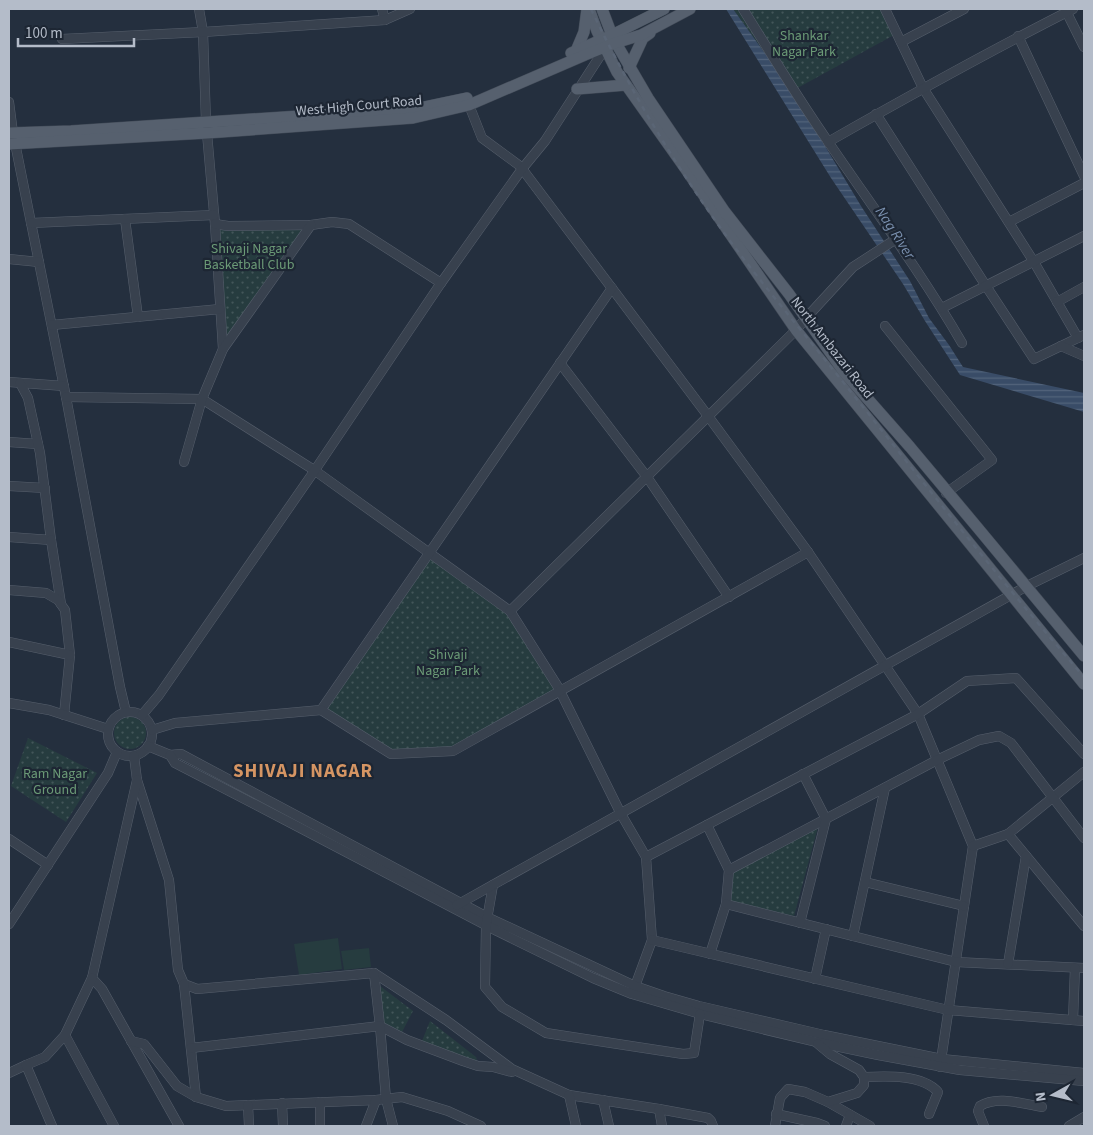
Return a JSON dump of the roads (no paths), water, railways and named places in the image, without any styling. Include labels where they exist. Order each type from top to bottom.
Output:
[{"type":"main road","name":"North Ambazari Road","points":[[588,9],[615,69],[626,86],[685,168],[796,330],[1084,684]]},
{"type":"main road","points":[[576,51],[584,32],[588,9]]},
{"type":"main road","name":"North Ambazari Road","points":[[602,9],[604,43],[629,68],[725,212],[790,294],[844,372],[1027,586],[1084,656]]},
{"type":"main road","name":"West High Court Road","points":[[12,139],[413,118],[469,105],[604,43],[664,9]]},
{"type":"main road","name":"West High Court Road","points":[[207,128],[410,110],[466,98],[576,51],[641,35],[690,9]]},
{"type":"main road","points":[[629,68],[643,38],[659,26]]},
{"type":"main road","points":[[577,89],[626,86]]},
{"type":"street","points":[[199,9],[203,32],[207,128],[223,349]]},
{"type":"street","points":[[382,9],[385,20]]},
{"type":"street","points":[[62,39],[385,20],[410,9]]},
{"type":"street","points":[[743,9],[828,142],[942,308],[962,343]]},
{"type":"street","points":[[876,114],[1034,359],[1081,336],[1057,302],[1034,262],[924,88],[886,9]]},
{"type":"street","points":[[901,42],[964,9]]},
{"type":"street","points":[[828,142],[1068,10],[1084,47]]},
{"type":"street","points":[[1018,36],[1084,176]]},
{"type":"street","points":[[142,716],[165,687],[315,470],[441,283],[544,141],[600,56],[604,43]]},
{"type":"street","points":[[9,102],[12,139],[52,324],[126,712]]},
{"type":"street","points":[[469,105],[482,138],[520,166],[808,552],[918,714],[973,846],[941,1062]]},
{"type":"street","points":[[1009,222],[1084,183]]},
{"type":"street","points":[[31,223],[124,219],[214,219],[228,226],[311,225],[332,222],[349,224],[441,283]]},
{"type":"street","points":[[124,219],[138,317]]},
{"type":"street","points":[[184,462],[202,399],[223,349],[311,225]]},
{"type":"street","points":[[942,308],[1084,236]]},
{"type":"street","points":[[510,611],[796,330],[853,267],[895,240]]},
{"type":"street","points":[[9,260],[39,262]]},
{"type":"street","points":[[321,710],[612,288]]},
{"type":"street","points":[[1057,302],[1084,288]]},
{"type":"street","points":[[52,324],[220,309]]},
{"type":"street","points":[[885,326],[992,460],[947,492]]},
{"type":"street","points":[[1061,346],[1084,356]]},
{"type":"street","points":[[560,363],[647,477],[729,596]]},
{"type":"street","points":[[9,382],[64,386]]},
{"type":"street","points":[[20,383],[28,398],[38,444],[61,605]]},
{"type":"street","points":[[66,397],[202,399],[315,470],[510,611],[560,691],[621,814],[646,857],[652,940],[634,990]]},
{"type":"street","points":[[9,442],[38,444]]},
{"type":"street","points":[[9,486],[44,488]]},
{"type":"street","points":[[9,537],[52,540]]},
{"type":"street","points":[[152,730],[175,723],[321,710],[391,754],[453,751],[808,552]]},
{"type":"street","points":[[456,906],[1027,586],[1084,558]]},
{"type":"street","points":[[9,590],[46,593],[58,600],[65,610],[70,655],[64,715]]},
{"type":"street","points":[[9,642],[70,655]]},
{"type":"street","points":[[646,857],[918,714],[967,681],[1016,678],[1084,754]]},
{"type":"street","points":[[9,703],[49,710],[108,729]]},
{"type":"street","points":[[126,712],[137,713],[147,719],[152,730],[151,741],[148,746],[134,756],[122,755],[109,742],[108,729],[114,718],[126,712]]},
{"type":"street","points":[[729,870],[937,760],[979,740],[999,736],[1011,744],[1084,838]]},
{"type":"street","points":[[148,746],[170,755],[175,763],[456,906],[634,990],[700,1014],[816,1042],[941,1062],[1084,1073]]},
{"type":"street","points":[[9,924],[108,773],[117,752]]},
{"type":"street","points":[[134,756],[137,780],[169,880],[178,970],[184,984],[196,1097]]},
{"type":"street","points":[[973,846],[1008,834],[1084,772]]},
{"type":"street","points":[[800,923],[826,818],[803,774]]},
{"type":"street","points":[[9,1072],[45,1057],[65,1035],[92,978],[137,780]]},
{"type":"street","points":[[853,936],[885,788]]},
{"type":"street","points":[[707,825],[729,870],[726,904],[710,954]]},
{"type":"street","points":[[1008,834],[1084,926]]},
{"type":"street","points":[[9,838],[48,865]]},
{"type":"street","points":[[1008,964],[1026,856]]},
{"type":"street","points":[[865,882],[964,906]]},
{"type":"street","points":[[493,885],[487,921],[485,987],[502,1007],[546,1033],[684,1054],[694,1053],[700,1014]]},
{"type":"street","points":[[726,904],[956,962],[1080,968],[1073,1020]]},
{"type":"street","points":[[815,979],[826,929]]},
{"type":"street","points":[[652,940],[948,1010],[1084,1021]]},
{"type":"street","points":[[184,984],[197,990],[374,973],[446,1020],[512,1069],[529,1077],[569,1095],[708,1118],[713,1126]]},
{"type":"street","points":[[374,973],[386,1099],[393,1126]]},
{"type":"street","points":[[92,978],[102,989],[179,1126]]},
{"type":"street","points":[[634,990],[941,1062],[960,1070],[1084,1081]]},
{"type":"street","points":[[191,1048],[380,1026],[407,1040],[463,1061],[529,1077]]},
{"type":"street","points":[[65,1035],[114,1126]]},
{"type":"street","points":[[131,1041],[144,1044],[176,1086],[196,1097],[226,1106],[376,1100],[402,1097],[448,1111],[481,1126]]},
{"type":"street","points":[[816,1042],[830,1054],[859,1070],[864,1077],[864,1085],[857,1093],[828,1102]]},
{"type":"street","points":[[26,1065],[52,1126]]},
{"type":"street","points":[[864,1077],[883,1076],[916,1079],[932,1087],[938,1092],[929,1114]]},
{"type":"street","points":[[775,1126],[780,1098],[788,1089],[805,1092],[828,1102],[870,1126]]},
{"type":"street","points":[[569,1095],[576,1126]]},
{"type":"street","points":[[366,1126],[376,1100]]},
{"type":"street","points":[[603,1100],[609,1126]]},
{"type":"street","points":[[984,1126],[978,1109],[983,1104],[1004,1100],[1042,1107]]},
{"type":"street","points":[[320,1102],[320,1126]]},
{"type":"street","points":[[282,1103],[283,1126]]},
{"type":"street","points":[[248,1105],[249,1126]]},
{"type":"street","points":[[659,1109],[662,1126]]},
{"type":"street","points":[[776,1114],[802,1123],[819,1125]]},
{"type":"street","points":[[846,1126],[850,1115]]},
{"type":"street","points":[[1069,1126],[1084,1117]]},
{"type":"water","points":[[726,9],[733,9],[792,91],[861,206],[910,281],[929,318],[963,367],[1084,393],[1084,412],[960,375],[903,284],[831,178]]},
{"type":"railway","points":[[591,9],[622,70],[656,130],[733,245],[966,536],[1084,677]]},
{"type":"district","name":"SHIVAJI NAGAR","points":[[303,771]]},
{"type":"park label","name":"Shankar Nagar Park","points":[[804,44]]},
{"type":"park label","name":"Shivaji Nagar Basketball Club","points":[[249,258]]},
{"type":"park label","name":"Shivaji Nagar Park","points":[[448,664]]},
{"type":"park label","name":"Ram Nagar Ground","points":[[55,782]]},
{"type":"water label","name":"Nag River","points":[[895,233]]}]
